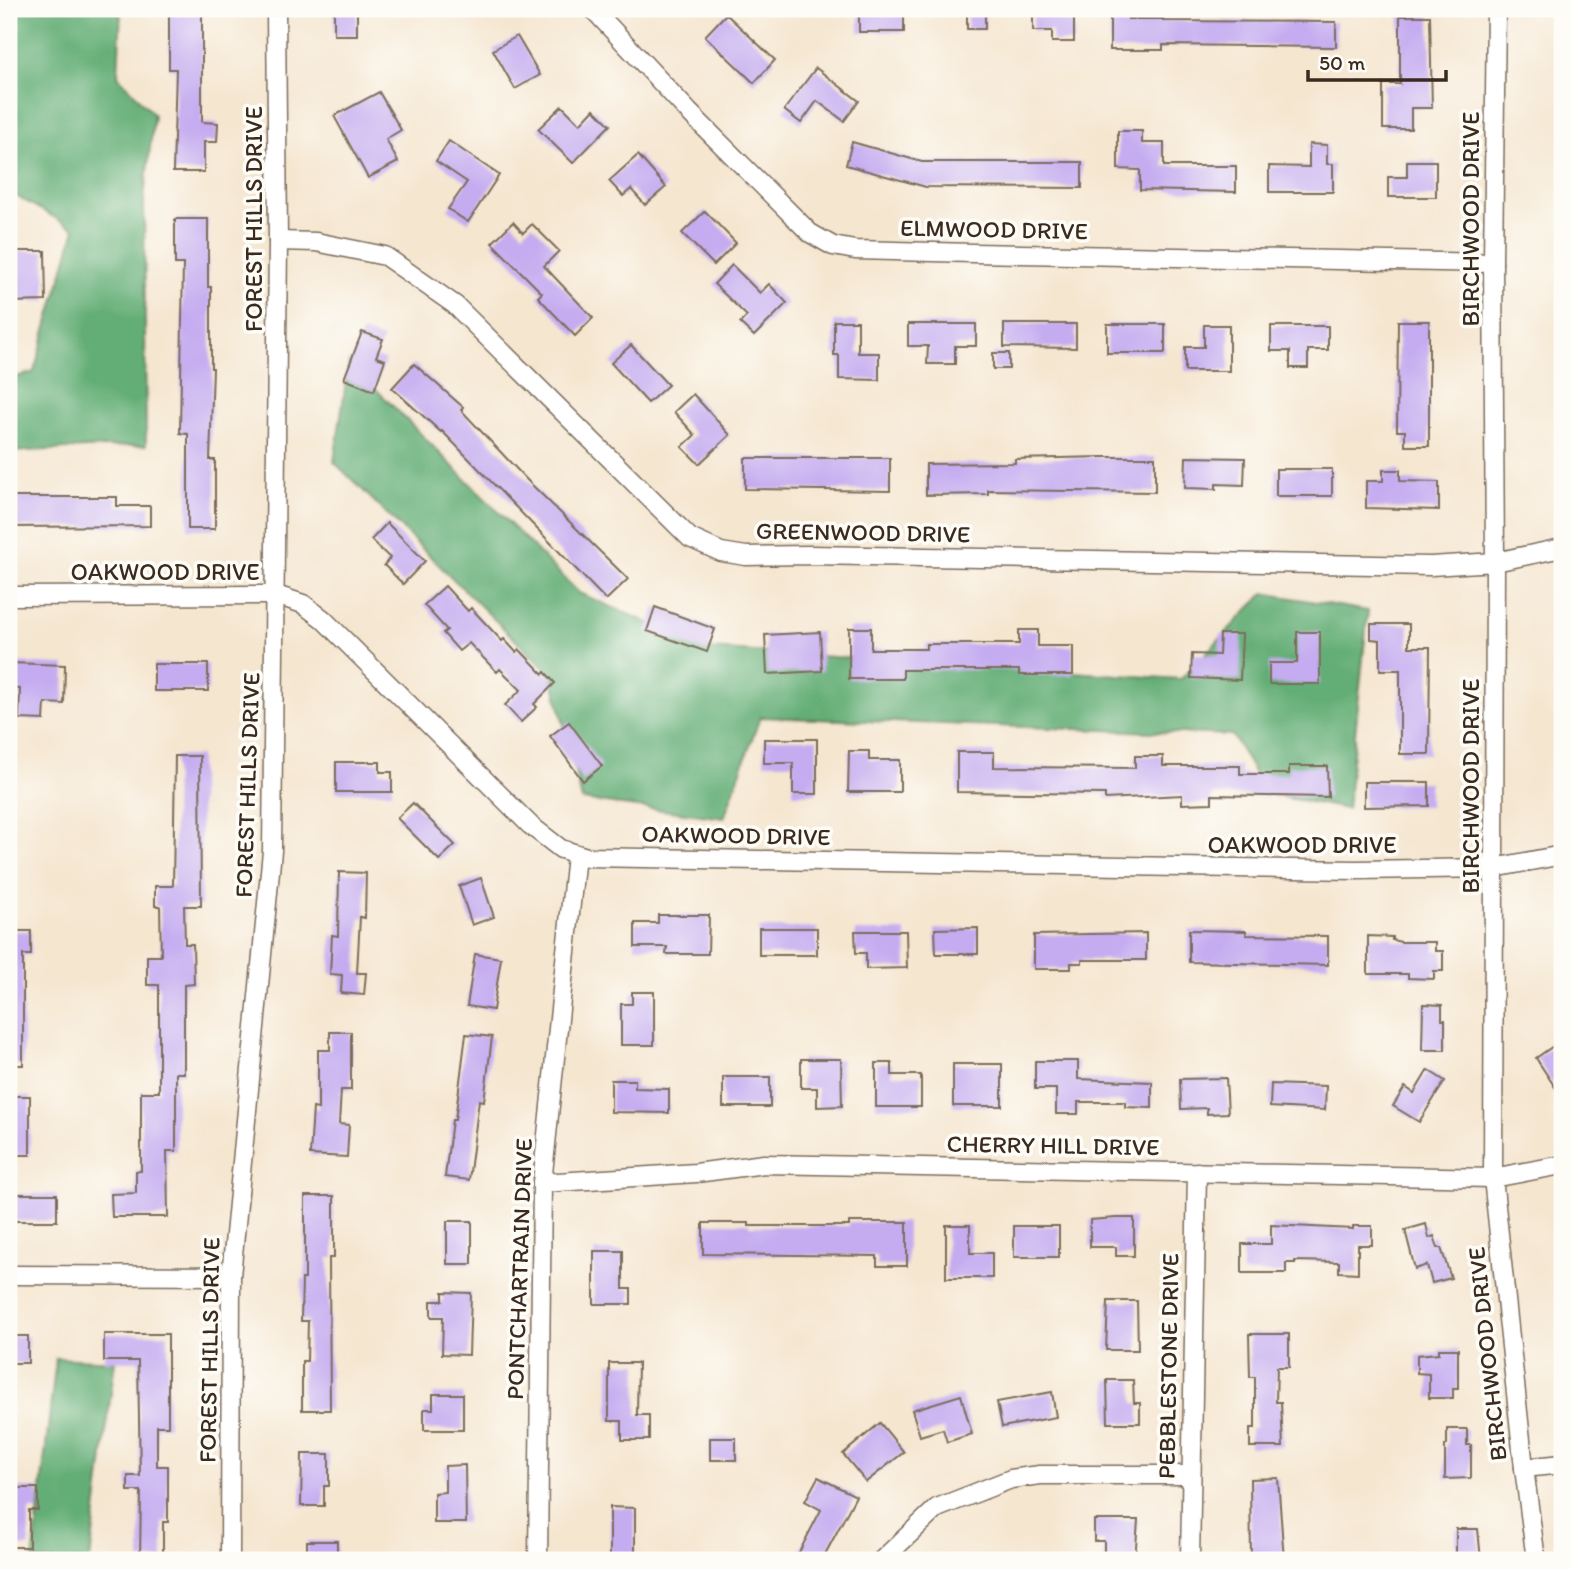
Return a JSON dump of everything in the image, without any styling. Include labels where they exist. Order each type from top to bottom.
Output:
[{"type":"street","name":"FOREST HILLS DRIVE","points":[[230,1560],[231,1276],[272,851],[278,241],[276,9]]},
{"type":"street","name":"ELMWOOD DRIVE","points":[[593,9],[688,111],[810,233],[833,246],[855,250],[1493,263]]},
{"type":"street","name":"BIRCHWOOD DRIVE","points":[[1496,9],[1493,263],[1493,1178],[1536,1560]]},
{"type":"street","name":"GREENWOOD DRIVE","points":[[278,241],[316,242],[385,256],[455,305],[690,538],[721,552],[746,556],[823,555],[1431,566],[1495,562],[1562,548]]},
{"type":"street","name":"OAKWOOD DRIVE","points":[[9,596],[276,595],[303,604],[323,619],[530,825],[547,840],[576,855],[587,857],[1356,870],[1494,867],[1562,855]]},
{"type":"street","name":"PONTCHARTRAIN DRIVE","points":[[538,1560],[542,1182],[576,855]]},
{"type":"street","name":"CHERRY HILL DRIVE","points":[[542,1182],[696,1173],[764,1164],[1493,1178],[1562,1165]]},
{"type":"street","name":"PEBBLESTONE DRIVE","points":[[1190,1560],[1197,1172]]},
{"type":"street","points":[[9,1275],[231,1276]]},
{"type":"street","points":[[1524,1468],[1562,1464]]},
{"type":"street","points":[[882,1560],[937,1508],[1011,1479],[1040,1475],[1190,1475]]},
{"type":"green space","points":[[9,9],[121,9],[118,76],[154,115],[144,198],[146,445],[9,452],[9,379],[34,372],[75,229],[9,192]]},
{"type":"green space","points":[[349,362],[579,593],[709,649],[1181,679],[1264,593],[1368,611],[1347,809],[1267,794],[1232,735],[760,717],[724,818],[582,800],[552,676],[334,462]]},
{"type":"green space","points":[[56,1358],[115,1361],[90,1560],[33,1560]]},
{"type":"building","points":[[169,9],[202,9],[202,122],[218,123],[217,142],[204,142],[204,172],[173,172],[176,69],[169,69]]},
{"type":"building","points":[[334,9],[357,9],[357,35],[334,35]]},
{"type":"building","points":[[859,9],[904,9],[904,32],[859,32]]},
{"type":"building","points":[[967,9],[985,9],[985,29],[967,29]]},
{"type":"building","points":[[1033,9],[1074,9],[1074,42],[1052,42],[1052,31],[1033,31]]},
{"type":"building","points":[[1110,11],[1128,11],[1128,19],[1163,21],[1336,22],[1336,47],[1163,45],[1163,50],[1110,50]]},
{"type":"building","points":[[726,14],[775,60],[754,83],[705,36]]},
{"type":"building","points":[[1400,16],[1430,16],[1432,108],[1411,108],[1411,129],[1383,129],[1383,84],[1400,84]]},
{"type":"building","points":[[517,36],[540,75],[515,89],[493,50]]},
{"type":"building","points":[[816,68],[859,101],[844,121],[817,101],[801,123],[784,110]]},
{"type":"building","points":[[379,92],[401,130],[386,139],[398,162],[368,178],[334,116]]},
{"type":"building","points":[[562,106],[580,124],[594,109],[610,125],[573,163],[538,129]]},
{"type":"building","points":[[1118,131],[1142,131],[1142,143],[1164,143],[1164,166],[1236,166],[1236,192],[1140,190],[1140,170],[1118,169]]},
{"type":"building","points":[[449,141],[499,175],[468,222],[448,209],[467,182],[436,161]]},
{"type":"building","points":[[852,142],[922,162],[1082,162],[1082,188],[926,187],[846,165]]},
{"type":"building","points":[[1309,144],[1327,145],[1327,164],[1333,164],[1333,192],[1269,192],[1269,166],[1309,167]]},
{"type":"building","points":[[638,155],[666,187],[645,205],[631,189],[623,196],[609,181]]},
{"type":"building","points":[[1407,161],[1436,161],[1436,197],[1388,197],[1388,177],[1407,177]]},
{"type":"building","points":[[705,211],[736,243],[714,265],[682,233]]},
{"type":"building","points":[[175,219],[208,219],[208,287],[211,287],[213,368],[210,460],[215,460],[215,529],[188,529],[188,434],[180,433],[183,264],[175,264]]},
{"type":"building","points":[[513,222],[523,233],[532,224],[559,251],[544,266],[593,318],[575,336],[538,297],[542,293],[492,243]]},
{"type":"building","points":[[17,251],[45,251],[46,301],[10,302],[10,276],[13,276],[13,262],[17,262]]},
{"type":"building","points":[[732,265],[760,293],[769,284],[787,303],[754,336],[740,323],[747,316],[714,284]]},
{"type":"building","points":[[834,321],[858,321],[858,353],[879,353],[879,380],[839,379],[839,355],[834,355]]},
{"type":"building","points":[[1398,321],[1429,321],[1429,446],[1405,446],[1405,431],[1397,431]]},
{"type":"building","points":[[908,324],[976,324],[976,346],[955,346],[955,364],[927,364],[928,346],[908,346]]},
{"type":"building","points":[[1004,324],[1076,324],[1076,348],[1004,347]]},
{"type":"building","points":[[1107,324],[1165,324],[1165,353],[1107,353]]},
{"type":"building","points":[[1204,325],[1229,325],[1229,371],[1185,371],[1185,347],[1204,347]]},
{"type":"building","points":[[1271,326],[1328,326],[1328,350],[1308,350],[1308,368],[1290,368],[1290,351],[1271,351]]},
{"type":"building","points":[[362,332],[383,339],[376,357],[385,360],[374,391],[344,379]]},
{"type":"building","points":[[631,345],[668,385],[648,403],[611,363]]},
{"type":"building","points":[[993,353],[1009,353],[1009,369],[993,369]]},
{"type":"building","points":[[414,364],[463,407],[461,410],[527,480],[628,579],[606,600],[442,431],[392,388]]},
{"type":"building","points":[[693,394],[730,435],[699,464],[682,447],[695,435],[674,412]]},
{"type":"building","points":[[1155,457],[1155,492],[988,490],[988,494],[926,495],[926,464],[1015,463],[1015,459]]},
{"type":"building","points":[[1186,457],[1245,458],[1244,485],[1216,484],[1216,489],[1185,488]]},
{"type":"building","points":[[745,458],[890,458],[890,491],[745,489]]},
{"type":"building","points":[[1276,469],[1332,469],[1332,496],[1276,496]]},
{"type":"building","points":[[1383,470],[1400,470],[1400,481],[1439,482],[1439,510],[1366,508],[1366,481],[1383,481]]},
{"type":"building","points":[[9,497],[117,497],[117,506],[150,506],[150,526],[9,527]]},
{"type":"building","points":[[387,523],[425,561],[403,584],[384,565],[390,558],[371,540]]},
{"type":"building","points":[[445,586],[468,611],[471,608],[502,641],[504,639],[516,652],[519,649],[555,683],[534,704],[537,707],[521,722],[505,705],[521,690],[500,669],[497,672],[469,643],[459,651],[443,633],[447,630],[424,605]]},
{"type":"building","points":[[655,607],[715,629],[707,652],[647,631]]},
{"type":"building","points":[[1371,624],[1409,624],[1409,647],[1430,647],[1429,754],[1400,754],[1400,670],[1380,670],[1380,640],[1371,639]]},
{"type":"building","points":[[849,628],[871,628],[871,649],[926,649],[926,644],[1019,644],[1019,630],[1038,630],[1038,646],[1073,646],[1073,675],[1019,675],[1019,670],[903,670],[903,679],[849,679]]},
{"type":"building","points":[[820,632],[822,671],[767,674],[765,635]]},
{"type":"building","points":[[1297,632],[1320,632],[1320,684],[1269,684],[1269,663],[1297,663]]},
{"type":"building","points":[[1220,634],[1242,634],[1240,680],[1191,678],[1192,654],[1219,655]]},
{"type":"building","points":[[9,663],[65,665],[64,704],[45,703],[44,720],[19,719],[20,689],[9,688]]},
{"type":"building","points":[[154,664],[208,664],[208,691],[154,691]]},
{"type":"building","points":[[569,722],[602,766],[583,781],[550,736]]},
{"type":"building","points":[[764,739],[817,739],[817,794],[793,794],[793,763],[764,763]]},
{"type":"building","points":[[849,751],[869,751],[869,760],[900,760],[900,792],[848,792]]},
{"type":"building","points":[[957,752],[994,752],[994,767],[1135,768],[1135,756],[1163,756],[1163,766],[1240,766],[1240,774],[1289,774],[1289,766],[1327,766],[1328,797],[1212,795],[1212,803],[1182,804],[1182,795],[1105,799],[1105,794],[957,792]]},
{"type":"building","points":[[175,756],[200,756],[201,906],[184,906],[185,944],[193,944],[194,984],[184,985],[184,1073],[176,1073],[176,1151],[167,1151],[168,1217],[112,1217],[111,1194],[136,1193],[136,1171],[141,1171],[141,1092],[159,1092],[159,985],[147,985],[147,956],[161,956],[160,906],[155,906],[155,886],[173,886]]},
{"type":"building","points":[[336,762],[380,762],[380,772],[392,772],[392,792],[336,792]]},
{"type":"building","points":[[1364,782],[1429,782],[1429,806],[1364,807]]},
{"type":"building","points":[[413,803],[455,845],[439,860],[397,818]]},
{"type":"building","points":[[339,872],[366,873],[365,918],[360,917],[357,973],[366,973],[364,995],[341,993],[342,975],[330,974],[332,935],[338,936]]},
{"type":"building","points":[[481,878],[494,917],[472,925],[459,886]]},
{"type":"building","points":[[658,915],[709,915],[708,954],[666,954],[667,947],[635,947],[635,923],[658,923]]},
{"type":"building","points":[[759,928],[817,928],[817,955],[759,955]]},
{"type":"building","points":[[978,928],[978,954],[936,954],[935,929]]},
{"type":"building","points":[[1189,930],[1246,931],[1246,935],[1328,936],[1328,965],[1189,962]]},
{"type":"building","points":[[9,931],[31,931],[31,955],[23,955],[23,1065],[9,1065]]},
{"type":"building","points":[[855,931],[906,931],[907,968],[866,969],[866,953],[856,953]]},
{"type":"building","points":[[1146,933],[1146,960],[1082,960],[1082,963],[1071,963],[1071,969],[1034,969],[1034,935]]},
{"type":"building","points":[[1368,936],[1392,937],[1392,940],[1401,942],[1435,942],[1435,951],[1443,951],[1443,971],[1434,971],[1434,979],[1408,978],[1408,974],[1368,974]]},
{"type":"building","points":[[475,954],[501,958],[493,1010],[467,1006]]},
{"type":"building","points":[[632,992],[654,992],[654,1045],[621,1045],[621,1004],[632,1004]]},
{"type":"building","points":[[1423,1004],[1442,1005],[1445,1050],[1422,1050]]},
{"type":"building","points":[[330,1032],[351,1032],[351,1090],[341,1090],[339,1124],[349,1125],[347,1157],[310,1155],[313,1108],[318,1109],[318,1050],[330,1050]]},
{"type":"building","points":[[466,1034],[492,1037],[484,1101],[479,1100],[469,1180],[445,1177]]},
{"type":"building","points":[[1562,1040],[1562,1098],[1536,1058]]},
{"type":"building","points":[[801,1059],[841,1059],[842,1106],[817,1107],[817,1088],[801,1088]]},
{"type":"building","points":[[1035,1061],[1078,1061],[1078,1079],[1152,1082],[1152,1108],[1125,1107],[1125,1102],[1078,1102],[1078,1114],[1056,1114],[1056,1089],[1035,1089]]},
{"type":"building","points":[[876,1063],[892,1063],[892,1075],[921,1075],[921,1107],[876,1107]]},
{"type":"building","points":[[953,1064],[1002,1064],[1002,1106],[953,1106]]},
{"type":"building","points":[[1428,1070],[1445,1081],[1419,1122],[1393,1106],[1405,1087],[1414,1093]]},
{"type":"building","points":[[723,1077],[770,1077],[770,1107],[723,1107]]},
{"type":"building","points":[[1226,1078],[1228,1113],[1207,1114],[1207,1108],[1181,1109],[1180,1079]]},
{"type":"building","points":[[611,1080],[635,1080],[635,1088],[669,1089],[669,1113],[611,1112]]},
{"type":"building","points":[[1271,1084],[1326,1086],[1325,1110],[1270,1107]]},
{"type":"building","points":[[9,1096],[30,1096],[30,1155],[9,1155]]},
{"type":"building","points":[[9,1194],[57,1194],[57,1221],[9,1221]]},
{"type":"building","points":[[305,1196],[334,1196],[334,1258],[329,1258],[330,1410],[302,1410],[302,1361],[307,1361],[308,1321],[301,1321],[302,1279],[305,1279]]},
{"type":"building","points":[[1134,1218],[1134,1256],[1116,1256],[1116,1247],[1090,1247],[1090,1220]]},
{"type":"building","points":[[447,1221],[472,1221],[472,1264],[447,1264]]},
{"type":"building","points":[[849,1222],[907,1222],[907,1266],[877,1266],[877,1256],[703,1254],[703,1223],[849,1226]]},
{"type":"building","points":[[1426,1224],[1429,1238],[1434,1236],[1438,1248],[1441,1248],[1451,1278],[1432,1283],[1427,1265],[1415,1269],[1405,1230]]},
{"type":"building","points":[[946,1225],[970,1225],[970,1253],[992,1253],[992,1278],[946,1278]]},
{"type":"building","points":[[1271,1225],[1353,1229],[1353,1226],[1372,1226],[1372,1245],[1358,1245],[1358,1273],[1339,1272],[1339,1262],[1295,1261],[1286,1263],[1286,1273],[1242,1273],[1242,1244],[1271,1244]]},
{"type":"building","points":[[1014,1226],[1059,1226],[1059,1257],[1014,1257]]},
{"type":"building","points":[[594,1251],[623,1251],[623,1289],[631,1289],[631,1304],[594,1304]]},
{"type":"building","points":[[443,1292],[471,1293],[469,1355],[442,1354],[443,1317],[431,1317],[431,1301],[443,1301]]},
{"type":"building","points":[[1108,1301],[1137,1301],[1138,1350],[1106,1350]]},
{"type":"building","points":[[104,1334],[168,1334],[168,1426],[157,1426],[157,1466],[168,1466],[168,1522],[163,1522],[163,1560],[140,1560],[141,1491],[128,1491],[128,1476],[140,1476],[138,1361],[104,1361]]},
{"type":"building","points":[[1249,1334],[1289,1334],[1289,1367],[1277,1367],[1276,1402],[1281,1402],[1283,1447],[1250,1447],[1250,1428],[1255,1428],[1255,1377],[1250,1377]]},
{"type":"building","points":[[9,1336],[28,1336],[28,1363],[9,1363]]},
{"type":"building","points":[[1439,1349],[1458,1349],[1458,1389],[1453,1389],[1453,1398],[1429,1398],[1429,1374],[1417,1373],[1417,1355],[1439,1353]]},
{"type":"building","points":[[609,1363],[638,1363],[637,1415],[649,1415],[649,1440],[622,1440],[622,1421],[609,1421]]},
{"type":"building","points":[[1107,1380],[1133,1380],[1134,1403],[1140,1403],[1140,1423],[1108,1423]]},
{"type":"building","points":[[1052,1392],[1056,1417],[1002,1427],[997,1402]]},
{"type":"building","points":[[433,1394],[463,1394],[463,1430],[424,1430],[424,1409],[433,1409]]},
{"type":"building","points":[[961,1395],[972,1434],[947,1442],[943,1429],[920,1436],[912,1410]]},
{"type":"building","points":[[880,1423],[904,1452],[866,1482],[843,1454]]},
{"type":"building","points":[[1447,1429],[1467,1429],[1467,1445],[1471,1445],[1471,1478],[1445,1479]]},
{"type":"building","points":[[710,1438],[736,1438],[736,1460],[710,1460]]},
{"type":"building","points":[[302,1454],[329,1454],[329,1486],[324,1486],[324,1506],[301,1506]]},
{"type":"building","points":[[465,1465],[466,1523],[434,1523],[434,1493],[445,1492],[445,1466]]},
{"type":"building","points":[[818,1477],[856,1496],[822,1560],[795,1560],[821,1510],[805,1501]]},
{"type":"building","points":[[1278,1478],[1284,1560],[1251,1560],[1250,1479]]},
{"type":"building","points":[[12,1488],[38,1488],[38,1510],[29,1510],[29,1547],[9,1547]]},
{"type":"building","points":[[610,1507],[635,1508],[635,1560],[610,1560]]},
{"type":"building","points":[[1094,1520],[1138,1520],[1135,1560],[1104,1560],[1104,1541],[1094,1541]]},
{"type":"building","points":[[1456,1529],[1478,1529],[1481,1560],[1456,1560]]},
{"type":"building","points":[[307,1541],[337,1541],[337,1560],[307,1560]]}]
